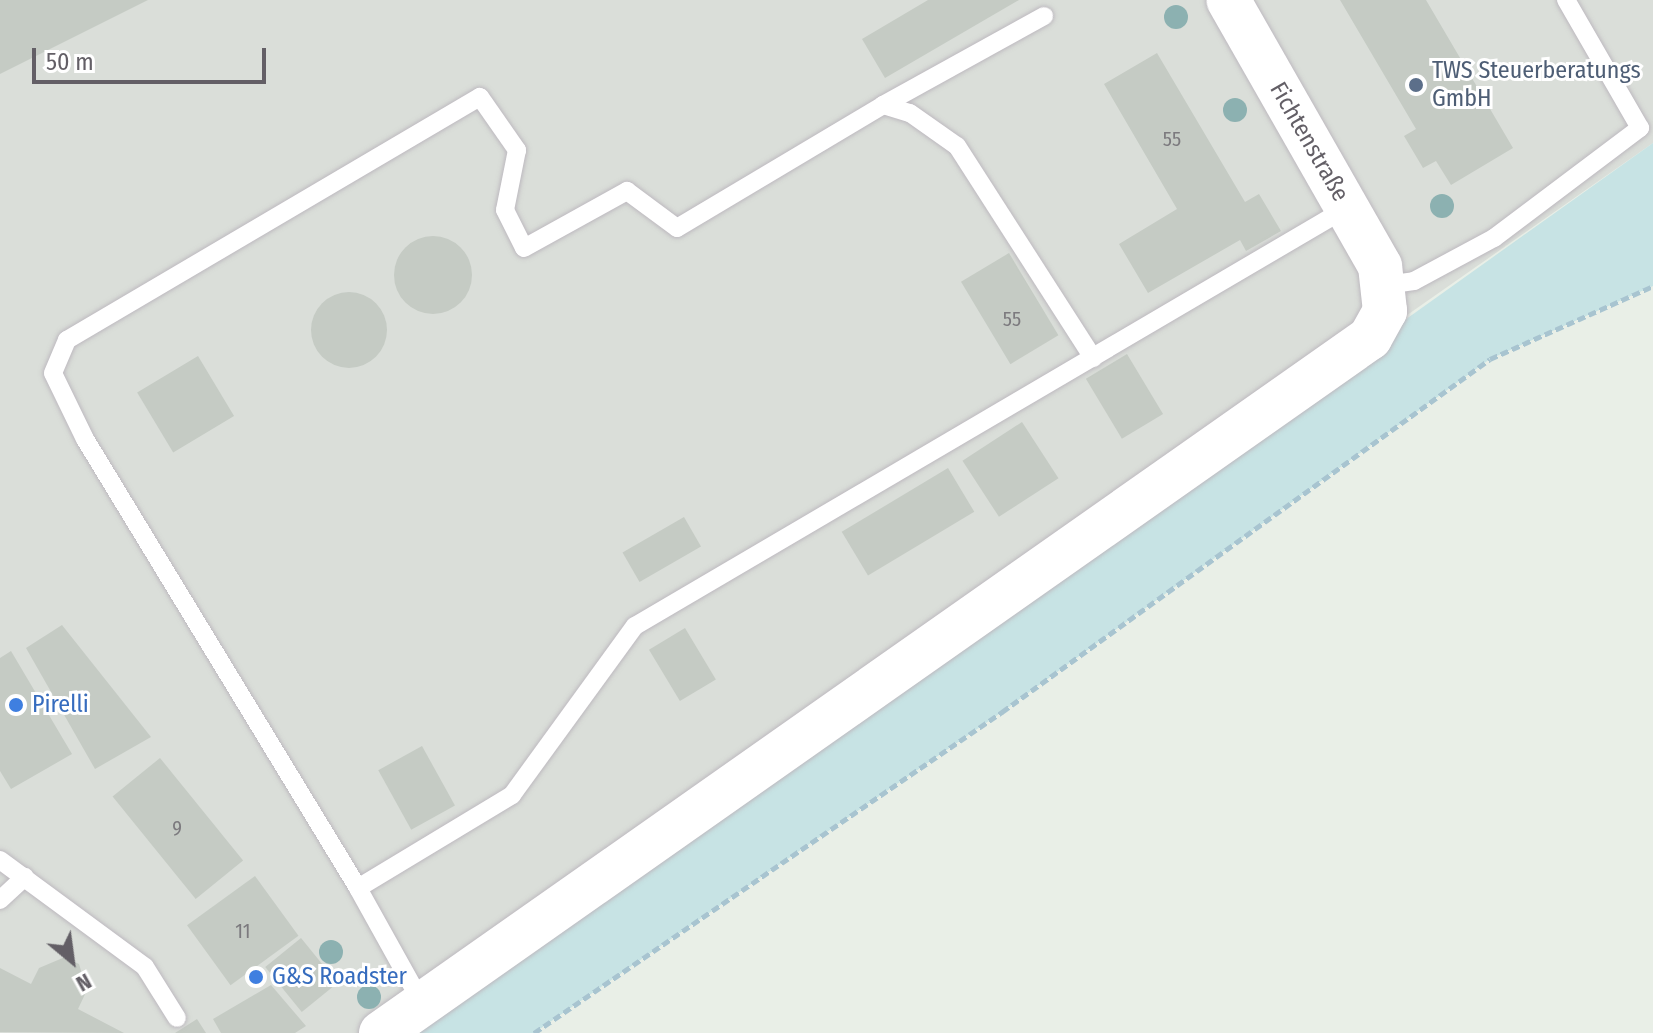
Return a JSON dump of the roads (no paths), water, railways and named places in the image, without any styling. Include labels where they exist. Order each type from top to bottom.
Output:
[{"type":"street","name":"Fichtenstraße","points":[[1235,3],[1386,285]]},
{"type":"street","points":[[381,1033],[1266,415],[1370,338],[1385,311],[1386,285]]},
{"type":"lane","points":[[1386,285],[1414,281],[1494,238],[1640,128],[1566,0]]},
{"type":"lane","points":[[423,1005],[358,888],[85,439],[53,373],[67,340],[480,97],[517,150],[505,210],[524,248],[627,191],[677,228],[883,105],[1044,16]]},
{"type":"lane","points":[[883,105],[935,126],[957,146],[1093,358]]},
{"type":"lane","points":[[358,888],[512,795],[635,626],[1347,208]]},
{"type":"lane","points":[[0,860],[145,967],[177,1018]]},
{"type":"lane","points":[[0,900],[25,877]]},
{"type":"place","name":"TWS Steuerberatungs GmbH","points":[[1416,85]]},
{"type":"place","name":"Pirelli","points":[[16,705]]},
{"type":"place","name":"G&S Roadster","points":[[256,977]]}]
